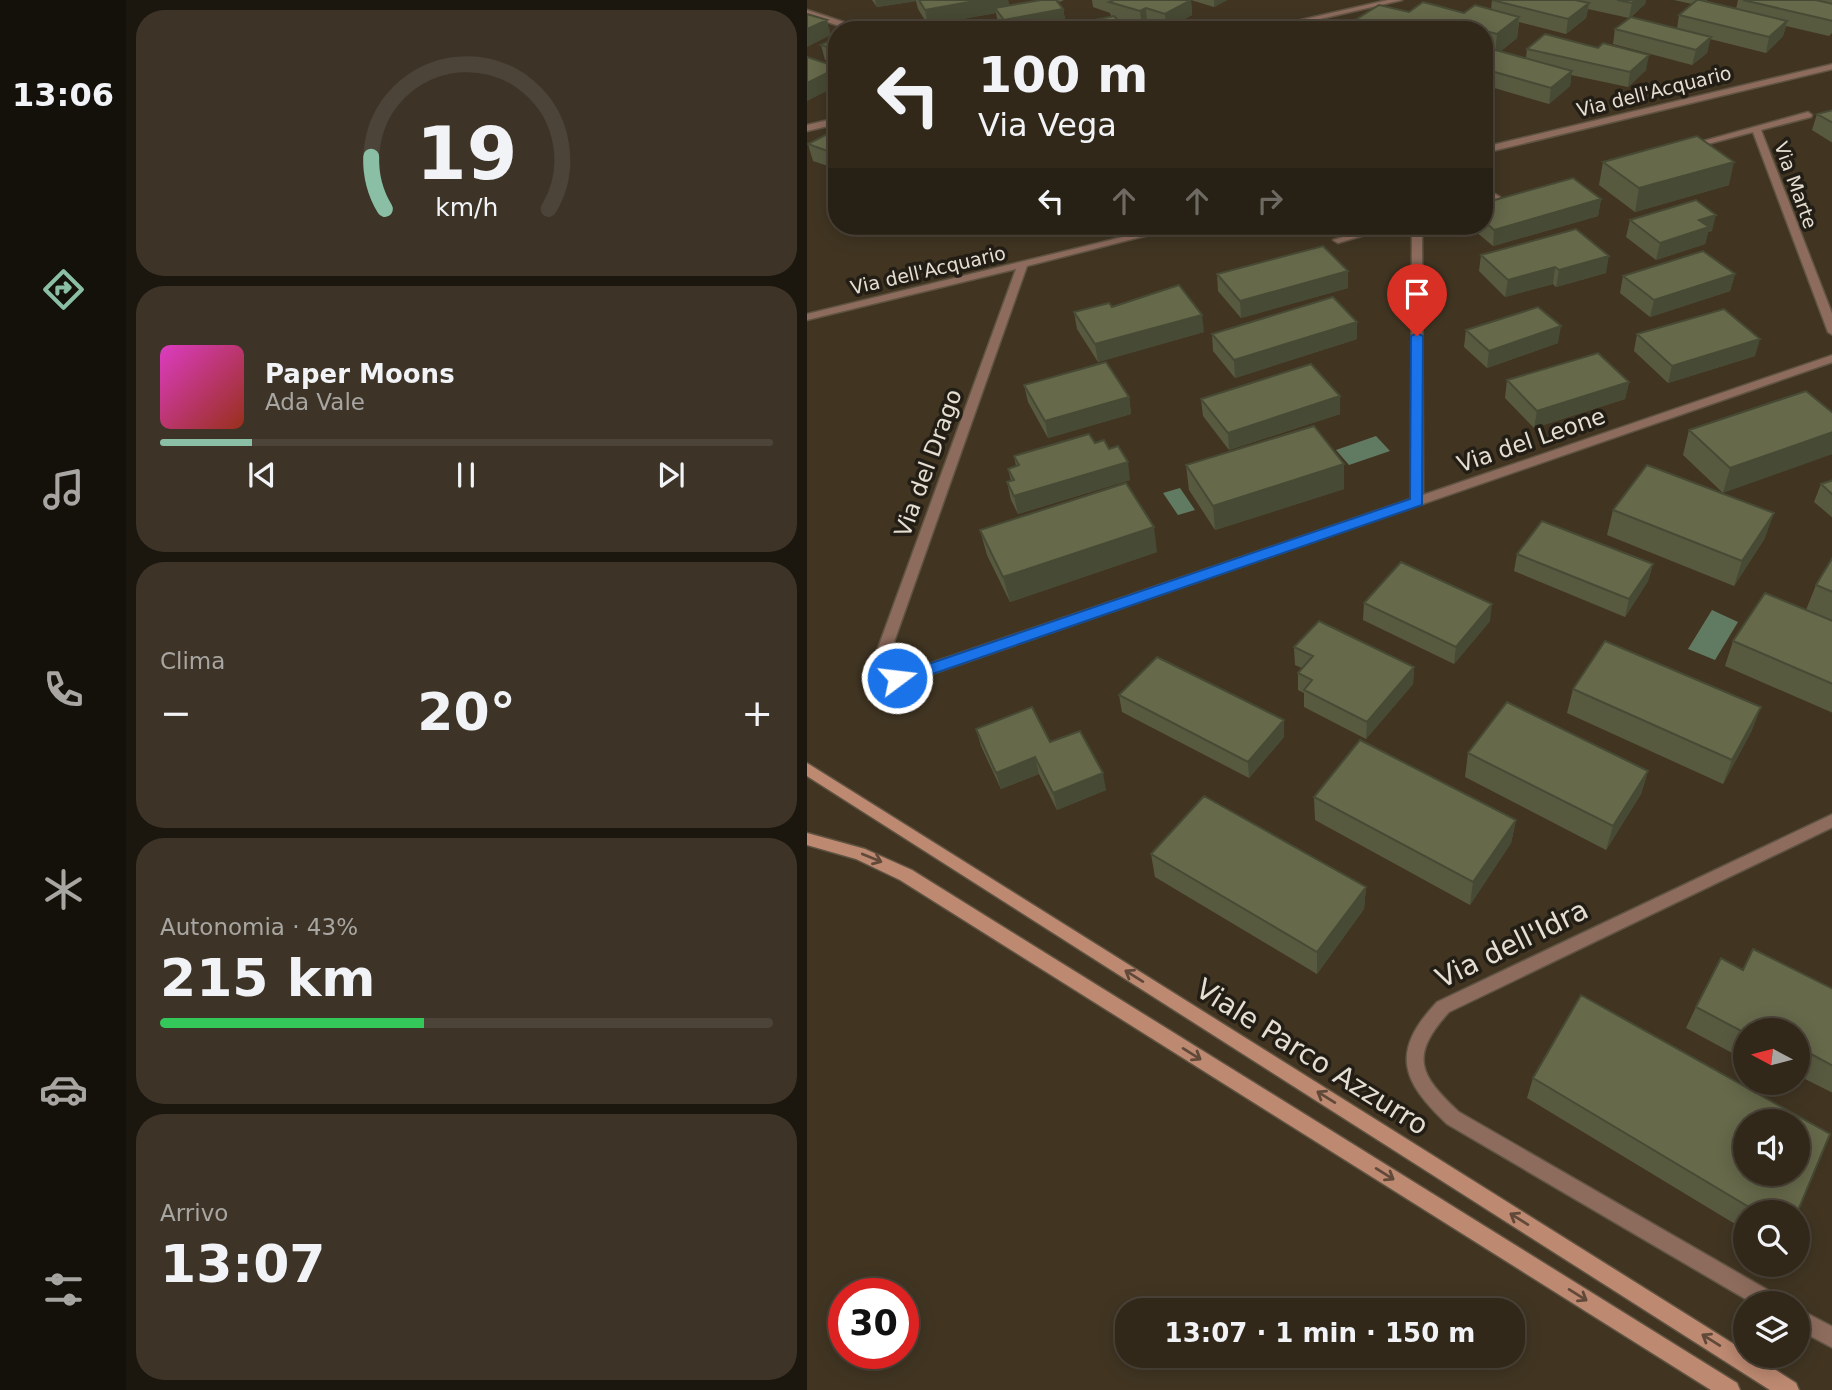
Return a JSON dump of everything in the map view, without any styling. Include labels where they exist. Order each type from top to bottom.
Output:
[{"type":"street","points":[[1302,21],[1398,0]]},
{"type":"street","points":[[807,12],[833,21]]},
{"type":"street","name":"Via dell'Acquario","points":[[1493,148],[1832,66]]},
{"type":"street","name":"Via Marte","points":[[1693,145],[1808,115]]},
{"type":"street","points":[[807,128],[828,123]]},
{"type":"street","name":"Via Marte","points":[[1756,128],[1832,332]]},
{"type":"street","name":"Via dell'Acquario","points":[[807,317],[1143,235]]},
{"type":"street","points":[[1338,240],[1357,235]]},
{"type":"street","points":[[1417,235],[1417,502]]},
{"type":"street","name":"Via del Drago","points":[[886,676],[881,659],[1022,265]]},
{"type":"street","name":"Via del Leone","points":[[886,676],[912,675],[1830,362]]},
{"type":"street","name":"Viale Parco Azzurro","points":[[807,769],[1789,1390]]},
{"type":"street","name":"Via dell'Idra","points":[[1751,1291],[1453,1118],[1429,1097],[1420,1084],[1415,1067],[1415,1054],[1426,1027],[1443,1007],[1832,820]]},
{"type":"street","points":[[807,839],[860,854],[907,876],[1730,1390]]},
{"type":"street","points":[[1810,1325],[1832,1338]]},
{"type":"shaded area","points":[[1376,436],[1390,451],[1349,465],[1336,450]]},
{"type":"shaded area","points":[[1180,488],[1195,510],[1178,515],[1163,493]]},
{"type":"shaded area","points":[[1712,610],[1738,622],[1715,660],[1688,649]]},
{"type":"building","points":[[919,0],[980,0],[925,10]]},
{"type":"building","points":[[1056,0],[1063,9],[1004,20],[995,8]]},
{"type":"building","points":[[1191,0],[1165,14],[1146,8],[1140,11],[1109,2]]},
{"type":"building","points":[[1492,0],[1575,0],[1589,3],[1568,19]]},
{"type":"building","points":[[1697,0],[1787,21],[1769,37],[1679,15]]},
{"type":"building","points":[[1743,0],[1816,0],[1833,4],[1833,21]]},
{"type":"building","points":[[1423,2],[1464,13],[1475,5],[1519,17],[1497,34],[1493,33],[1493,21],[1354,21],[1379,5],[1409,12]]},
{"type":"building","points":[[807,14],[827,20],[807,29]]},
{"type":"building","points":[[1114,16],[1119,21],[1089,21]]},
{"type":"building","points":[[1631,17],[1711,37],[1696,50],[1615,29]]},
{"type":"building","points":[[1545,34],[1598,48],[1603,43],[1649,55],[1630,72],[1527,49]]},
{"type":"building","points":[[1493,49],[1572,71],[1551,88],[1493,72]]},
{"type":"building","points":[[807,57],[828,64],[828,72],[807,83]]},
{"type":"building","points":[[1833,110],[1833,123],[1817,114]]},
{"type":"building","points":[[828,134],[828,151],[808,144]]},
{"type":"building","points":[[1697,136],[1734,162],[1639,188],[1603,162]]},
{"type":"building","points":[[1573,178],[1601,199],[1494,230],[1493,200]]},
{"type":"building","points":[[1696,200],[1716,215],[1699,220],[1709,227],[1660,243],[1630,220]]},
{"type":"building","points":[[1576,229],[1609,256],[1508,280],[1481,255]]},
{"type":"building","points":[[1323,246],[1348,271],[1240,301],[1217,274]]},
{"type":"building","points":[[1703,251],[1735,274],[1654,300],[1623,276]]},
{"type":"building","points":[[1179,285],[1202,315],[1095,344],[1074,312],[1109,303],[1112,307]]},
{"type":"building","points":[[1333,297],[1357,322],[1234,360],[1212,334]]},
{"type":"building","points":[[1538,307],[1561,326],[1489,351],[1466,330]]},
{"type":"building","points":[[1724,309],[1760,339],[1672,366],[1637,334]]},
{"type":"building","points":[[1598,353],[1629,382],[1537,411],[1507,380]]},
{"type":"building","points":[[1106,362],[1129,397],[1045,421],[1024,385]]},
{"type":"building","points":[[1311,364],[1340,396],[1228,433],[1201,399]]},
{"type":"building","points":[[1806,391],[1833,413],[1833,432],[1730,468],[1689,430]]},
{"type":"building","points":[[1314,426],[1344,464],[1213,506],[1186,465]]},
{"type":"building","points":[[1089,434],[1095,443],[1104,440],[1109,449],[1118,446],[1128,462],[1014,496],[1007,482],[1014,480],[1008,469],[1019,465],[1014,456]]},
{"type":"building","points":[[1647,465],[1774,513],[1742,561],[1613,510]]},
{"type":"building","points":[[1833,480],[1833,495],[1821,484]]},
{"type":"building","points":[[1126,483],[1154,527],[1003,577],[980,530]]},
{"type":"building","points":[[1542,521],[1653,564],[1629,599],[1517,554]]},
{"type":"building","points":[[1833,557],[1833,592],[1816,585]]},
{"type":"building","points":[[1401,562],[1492,604],[1456,647],[1364,603]]},
{"type":"building","points":[[1765,593],[1833,621],[1833,684],[1733,641]]},
{"type":"building","points":[[1319,621],[1414,667],[1367,722],[1304,690],[1312,680],[1298,673],[1313,656],[1294,647]]},
{"type":"building","points":[[1605,641],[1761,707],[1732,760],[1573,689]]},
{"type":"building","points":[[1157,657],[1284,720],[1248,762],[1119,695]]},
{"type":"building","points":[[1507,702],[1648,771],[1613,826],[1468,753]]},
{"type":"building","points":[[1032,707],[1050,742],[1080,731],[1103,773],[1053,793],[1035,757],[996,773],[976,729]]},
{"type":"building","points":[[1360,740],[1516,820],[1473,882],[1314,797]]},
{"type":"building","points":[[1204,796],[1366,887],[1317,952],[1151,854]]},
{"type":"building","points":[[1753,949],[1833,989],[1833,1066],[1811,1054],[1810,1056],[1810,1018],[1733,1018],[1733,1027],[1696,1007],[1721,958],[1743,970]]},
{"type":"building","points":[[1581,995],[1733,1080],[1733,1096],[1762,1096],[1785,1109],[1733,1109],[1733,1186],[1808,1186],[1802,1200],[1737,1200],[1533,1078]]},
{"type":"building","points":[[1810,1123],[1830,1134],[1810,1182]]},
{"type":"route","points":[[897,678],[1417,502],[1417,336]]}]
